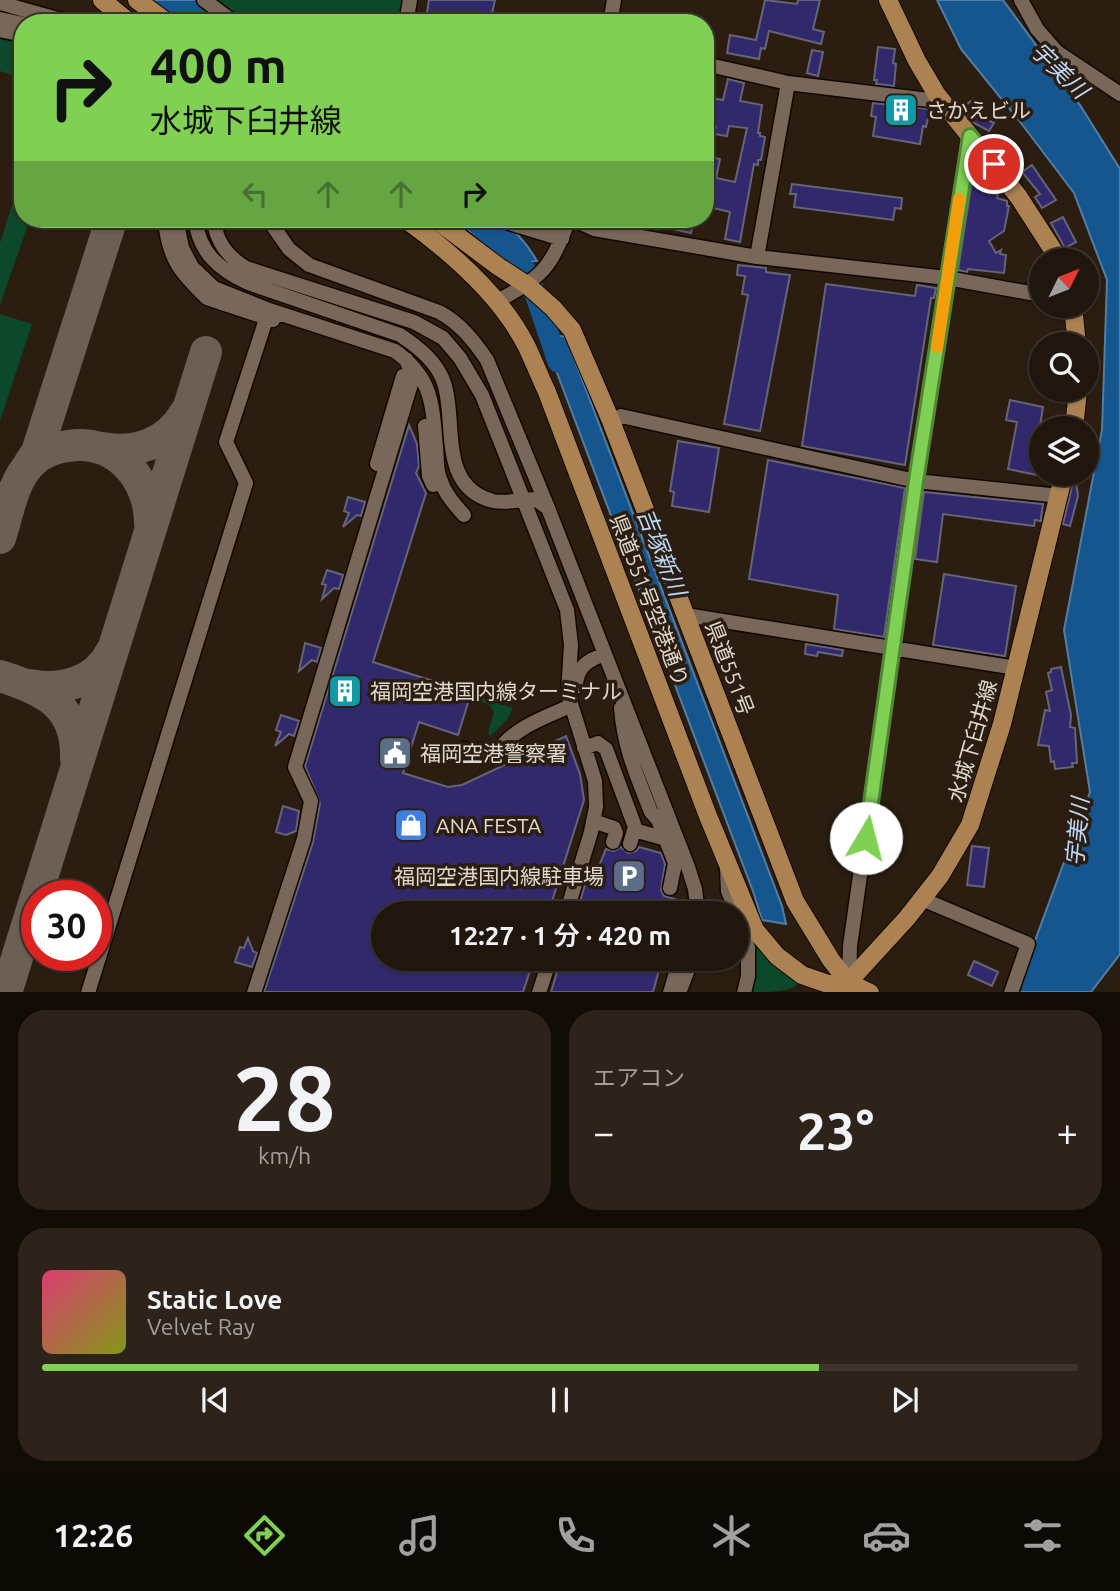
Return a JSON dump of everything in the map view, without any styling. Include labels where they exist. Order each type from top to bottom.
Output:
[{"type":"main road","points":[[102,0],[119,14]]},
{"type":"main road","points":[[137,0],[156,14]]},
{"type":"main road","points":[[888,0],[917,61],[937,95],[1018,196],[1053,248]]},
{"type":"main road","name":"県道551号空港通り","points":[[417,228],[469,271],[496,302],[526,345],[547,392],[727,865],[755,930],[777,956],[807,977],[844,988]]},
{"type":"main road","name":"県道551号","points":[[447,228],[499,267],[521,288],[553,307],[572,330],[611,421],[795,901],[831,960],[844,988]]},
{"type":"main road","name":"水城下臼井線","points":[[831,992],[844,988],[922,899],[940,876],[970,825],[987,776],[1062,486]]},
{"type":"main road","points":[[844,988],[870,992]]},
{"type":"street","points":[[204,0],[223,14]]},
{"type":"street","points":[[1021,0],[1037,29],[1056,52],[1120,94]]},
{"type":"street","points":[[0,3],[40,14]]},
{"type":"street","points":[[714,66],[788,83],[929,100],[937,95]]},
{"type":"street","points":[[757,257],[788,83]]},
{"type":"street","points":[[844,988],[916,481],[970,136]]},
{"type":"street","points":[[167,228],[171,252],[182,274],[207,298],[395,351],[405,359],[421,375],[428,389],[438,476],[445,492],[464,515]]},
{"type":"street","points":[[178,228],[182,248],[191,267],[214,288],[271,315],[394,360],[419,393],[425,414],[429,476],[447,510]]},
{"type":"street","points":[[196,228],[206,254],[233,276],[400,335],[425,353],[445,384],[454,468],[463,481],[473,491],[489,500],[497,502],[535,499],[548,508]]},
{"type":"street","points":[[216,228],[225,250],[246,268],[414,322],[443,338],[460,358],[482,395],[566,610],[570,636],[567,682],[570,706],[595,781],[596,807],[570,901]]},
{"type":"street","points":[[274,228],[289,249],[309,265],[439,312],[458,324],[475,342],[497,379],[688,867],[697,901]]},
{"type":"street","points":[[526,228],[562,239]]},
{"type":"street","points":[[496,302],[521,288],[547,268],[567,228]]},
{"type":"street","points":[[592,228],[757,257],[947,278],[1029,293]]},
{"type":"street","points":[[88,992],[246,483],[226,442],[271,315]]},
{"type":"street","points":[[97,992],[254,483],[236,443],[271,315]]},
{"type":"street","points":[[246,992],[298,836],[304,800],[287,768],[407,380],[412,375],[405,359]]},
{"type":"street","points":[[254,992],[304,839],[311,801],[295,767],[407,380]]},
{"type":"street","points":[[611,421],[621,416],[916,481],[1060,496]]},
{"type":"street","points":[[686,615],[1016,668]]},
{"type":"street","points":[[579,730],[575,682],[578,671],[592,658],[605,654]]},
{"type":"street","points":[[620,693],[626,748],[675,863],[669,883]]},
{"type":"street","points":[[463,749],[498,751],[506,739],[519,730],[570,706]]},
{"type":"street","points":[[584,748],[598,743],[606,749],[635,827],[632,837],[666,839]]},
{"type":"street","points":[[593,821],[614,828],[616,833],[613,842]]},
{"type":"street","points":[[727,865],[728,891],[748,948],[748,976],[744,992]]},
{"type":"street","points":[[922,899],[1028,944],[1011,992]]},
{"type":"street","points":[[539,992],[546,971]]},
{"type":"street","points":[[670,992],[677,971]]},
{"type":"street","points":[[679,992],[687,971]]},
{"type":"green space","points":[[211,0],[402,0],[400,14],[230,14]]},
{"type":"green space","points":[[0,39],[14,42],[14,76],[0,71]]},
{"type":"green space","points":[[14,199],[14,228],[27,228],[0,305],[0,243]]},
{"type":"green space","points":[[629,228],[660,228],[659,235]]},
{"type":"green space","points":[[0,314],[32,324],[0,421]]},
{"type":"green space","points":[[472,696],[513,708],[506,721],[490,736],[488,733],[494,712],[486,703],[469,703]]},
{"type":"green space","points":[[752,939],[770,960],[799,983],[783,990],[748,992]]},
{"type":"water","points":[[150,0],[197,0],[216,14],[169,14]]},
{"type":"water","name":"宇美川","points":[[937,0],[1003,0],[1080,105],[1120,169],[1120,954],[1091,992],[1016,992],[1090,792],[1064,630],[1091,486],[1099,486],[1107,280],[1099,259],[1099,248],[1095,248],[1074,193],[961,49]]},
{"type":"water","points":[[466,228],[510,228],[537,261],[509,264],[501,254]]},
{"type":"water","points":[[542,333],[566,337],[782,906],[786,924],[762,920]]},
{"type":"building","points":[[429,0],[495,0],[492,14],[427,14]]},
{"type":"building","points":[[765,0],[797,4],[798,0],[820,0],[813,29],[824,32],[821,44],[769,31],[765,49],[761,48],[759,59],[727,53],[730,35],[756,40]]},
{"type":"building","points":[[878,47],[895,49],[894,86],[876,84],[877,80],[874,80]]},
{"type":"building","points":[[812,50],[823,52],[818,76],[807,73]]},
{"type":"building","points":[[728,79],[744,83],[740,101],[762,105],[758,133],[765,137],[761,160],[758,160],[758,165],[754,164],[740,242],[725,239],[730,212],[714,208],[714,158],[720,159],[716,178],[735,182],[747,128],[729,126],[727,136],[714,134],[714,98],[723,100]]},
{"type":"building","points":[[974,99],[981,108],[974,113],[994,123],[989,131],[974,123],[960,105],[963,107]]},
{"type":"building","points":[[873,103],[930,109],[920,144],[873,136],[876,117],[871,116]]},
{"type":"building","points":[[975,161],[979,166],[978,176],[991,180],[989,193],[998,194],[997,198],[1007,201],[1009,206],[1004,231],[989,241],[996,253],[1001,250],[1000,254],[1006,255],[1004,273],[958,270]]},
{"type":"building","points":[[1032,165],[1056,200],[1042,208],[1035,197],[1040,194],[1022,172]]},
{"type":"building","points":[[792,184],[902,198],[901,209],[895,208],[893,220],[794,207],[796,194],[790,194]]},
{"type":"building","points":[[1063,217],[1076,242],[1065,248],[1051,223]]},
{"type":"building","points":[[668,228],[692,228],[691,233]]},
{"type":"building","points":[[738,265],[766,268],[766,272],[790,275],[760,431],[724,424],[748,295],[742,294],[745,276],[737,275]]},
{"type":"building","points":[[826,284],[915,296],[917,285],[936,288],[934,298],[931,298],[905,465],[802,446]]},
{"type":"building","points":[[1010,400],[1043,407],[1042,416],[1029,416],[1029,473],[1008,469],[1017,422],[1006,420]]},
{"type":"building","points":[[409,425],[417,444],[419,466],[416,473],[426,493],[373,662],[471,693],[458,735],[419,722],[403,773],[448,787],[462,785],[566,736],[580,774],[584,800],[552,901],[371,901],[371,971],[530,971],[523,992],[264,992],[313,842],[320,803],[305,766]]},
{"type":"building","points":[[678,441],[719,448],[709,512],[672,506],[674,492],[670,491]]},
{"type":"building","points":[[768,460],[905,488],[884,637],[834,629],[838,595],[749,579]]},
{"type":"building","points":[[1072,486],[1077,486],[1078,496],[1070,526],[1063,524]]},
{"type":"building","points":[[924,492],[1043,504],[1041,521],[1035,520],[1034,526],[943,514],[937,562],[915,559]]},
{"type":"building","points":[[348,497],[365,502],[361,516],[357,515],[343,527],[349,513],[344,511]]},
{"type":"building","points":[[327,570],[343,575],[339,589],[334,588],[322,599],[326,585],[322,584]]},
{"type":"building","points":[[944,574],[1016,586],[1005,656],[933,645]]},
{"type":"building","points":[[305,643],[321,648],[317,662],[312,660],[299,671]]},
{"type":"building","points":[[806,644],[843,650],[842,656],[818,652],[817,656],[805,654]]},
{"type":"building","points":[[1061,667],[1071,715],[1070,727],[1075,728],[1077,763],[1072,763],[1073,767],[1055,769],[1054,761],[1051,762],[1049,746],[1038,745],[1045,710],[1050,711],[1046,692],[1052,690],[1048,673],[1051,669]]},
{"type":"building","points":[[281,715],[299,721],[294,736],[289,734],[275,746],[281,732],[276,730]]},
{"type":"building","points":[[283,806],[299,811],[296,831],[286,835],[276,832]]},
{"type":"building","points":[[972,846],[989,848],[984,887],[967,885]]},
{"type":"building","name":"福岡空港国内線駐車場","points":[[621,847],[628,853],[639,847],[661,853],[665,864],[661,890],[664,896],[681,901],[580,901],[588,875],[594,878],[606,849],[614,851]]},
{"type":"building","points":[[248,938],[253,951],[257,953],[252,967],[235,962],[240,947],[244,948]]},
{"type":"building","points":[[974,961],[998,972],[992,986],[968,975]]},
{"type":"building","points":[[557,971],[659,971],[653,992],[551,992]]},
{"type":"waterway","name":"吉塚新川","points":[[482,228],[528,273],[558,362]]},
{"type":"taxiway","points":[[29,464],[37,452],[109,228]]},
{"type":"taxiway","points":[[6,992],[206,352]]},
{"type":"taxiway","points":[[102,448],[138,448],[149,444],[169,432],[185,413]]},
{"type":"taxiway","points":[[0,538],[15,489],[24,472],[42,454],[68,446],[101,448],[127,465],[144,491],[150,523]]},
{"type":"taxiway","points":[[29,685],[53,687],[86,678],[104,663],[111,652]]},
{"type":"taxiway","points":[[0,676],[31,687],[55,702],[71,725],[76,759]]},
{"type":"slow traffic","points":[[937,347],[959,199]]},
{"type":"place","name":"さかえビル","points":[[901,110]]},
{"type":"place","name":"福岡空港国内線ターミナル","points":[[345,691]]},
{"type":"place","name":"福岡空港警察署","points":[[395,753]]},
{"type":"place","name":"ANA FESTA","points":[[411,825]]},
{"type":"place","name":"福岡空港国内線駐車場","points":[[629,876]]},
{"type":"route","points":[[866,838],[916,481],[970,136],[994,164]]}]
